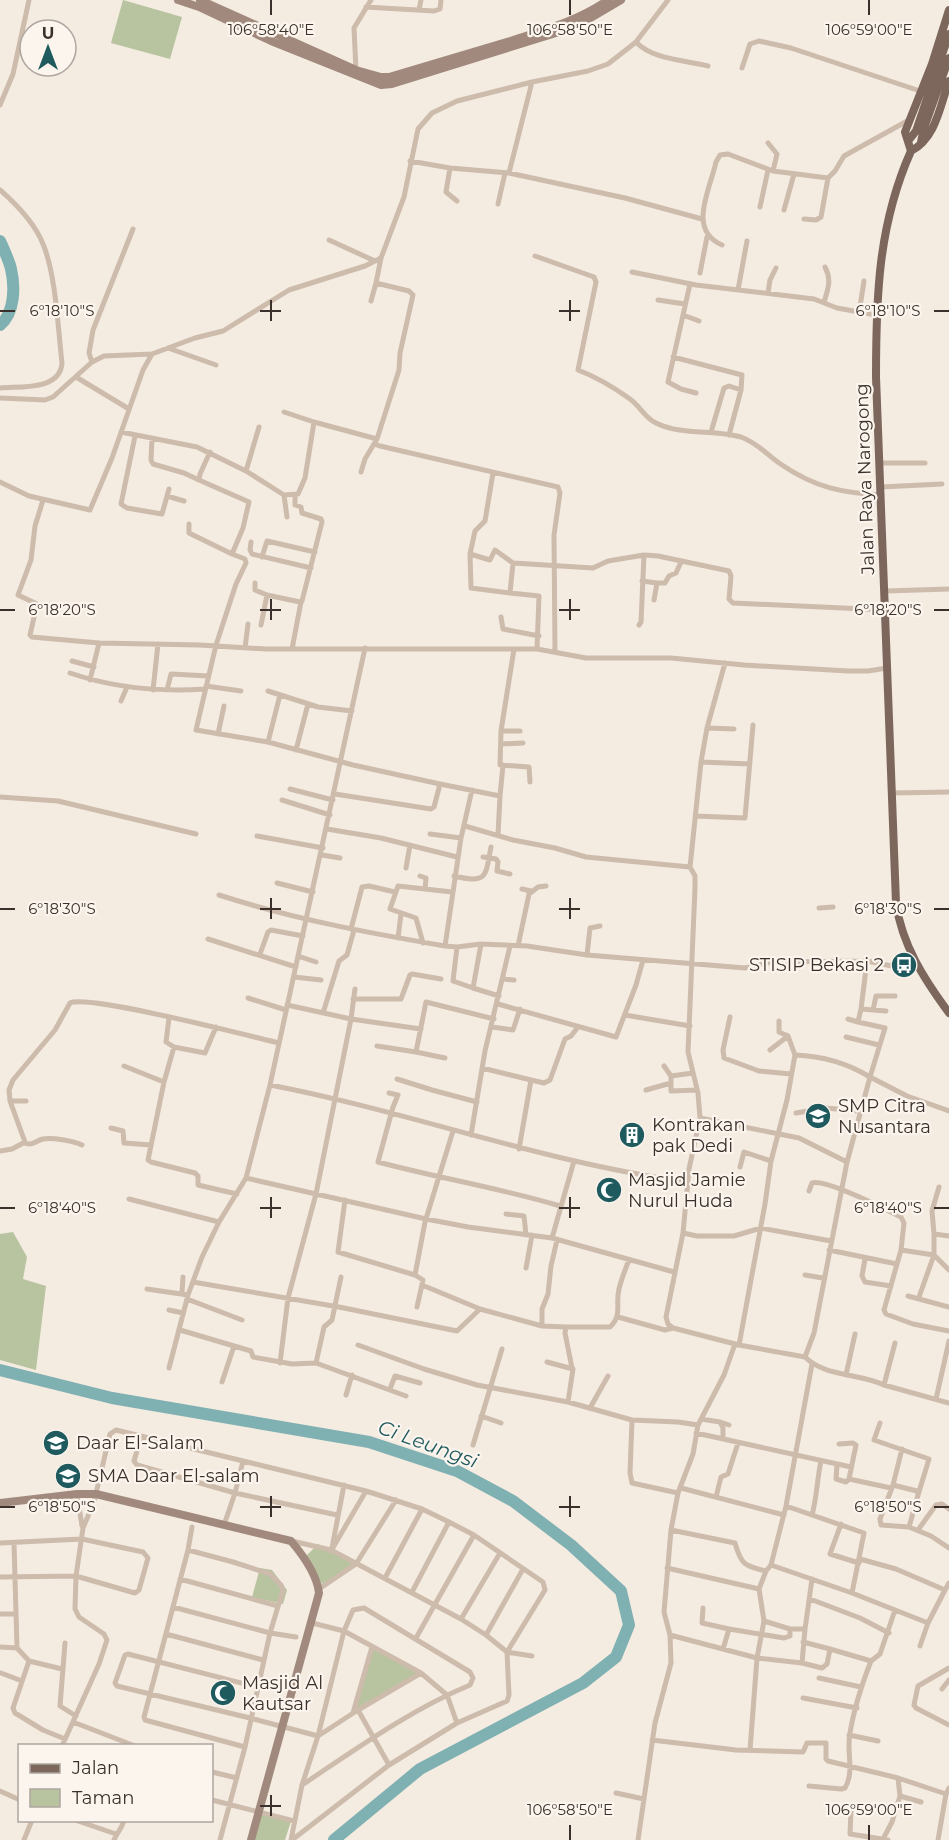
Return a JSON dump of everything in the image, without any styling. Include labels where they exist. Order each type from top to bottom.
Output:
[{"type":"main road","points":[[178,0],[381,85],[392,84],[457,61],[582,23],[621,0]]},
{"type":"main road","points":[[200,0],[356,70],[381,77],[457,61]]},
{"type":"main road","points":[[556,30],[608,0]]},
{"type":"main road","points":[[949,10],[932,64],[905,132],[912,151],[921,146],[933,130],[949,81]]},
{"type":"main road","points":[[908,141],[916,131],[949,34]]},
{"type":"main road","points":[[921,146],[924,128],[949,58]]},
{"type":"main road","name":"Jalan Raya Narogong","points":[[912,151],[900,180],[885,234],[880,260],[876,315],[897,911],[903,936],[919,968],[949,1013]]},
{"type":"main road","points":[[0,1503],[96,1494],[291,1541],[300,1551],[319,1589],[312,1623],[251,1840]]},
{"type":"street","points":[[0,105],[13,74],[29,0]]},
{"type":"street","points":[[356,70],[354,28],[371,0]]},
{"type":"street","points":[[419,10],[422,0]]},
{"type":"street","points":[[366,7],[437,10],[440,9],[441,0]]},
{"type":"street","points":[[371,301],[376,283],[378,260],[398,217],[418,129],[427,118],[439,108],[457,101],[600,68],[613,61],[636,42],[668,0]]},
{"type":"street","points":[[742,68],[750,44],[759,41],[791,48],[920,92]]},
{"type":"street","points":[[636,42],[657,55],[708,66]]},
{"type":"street","points":[[498,204],[532,82]]},
{"type":"street","points":[[700,273],[707,237],[702,219],[716,162],[720,156],[728,154],[771,170],[828,178],[834,174],[848,153],[909,120]]},
{"type":"street","points":[[760,207],[777,154],[768,143]]},
{"type":"street","points":[[410,161],[450,168],[507,173],[625,198],[702,219]]},
{"type":"street","points":[[450,168],[446,192],[457,201]]},
{"type":"street","points":[[784,210],[794,174]]},
{"type":"street","points":[[804,219],[816,220],[821,217],[828,178]]},
{"type":"street","points":[[0,190],[29,221],[43,243],[54,292],[62,363],[59,373],[50,382],[41,385],[0,388]]},
{"type":"street","points":[[92,362],[89,353],[93,330],[133,229]]},
{"type":"street","points":[[707,237],[722,245]]},
{"type":"street","points":[[329,240],[378,260]]},
{"type":"street","points":[[738,290],[747,241]]},
{"type":"street","points":[[535,256],[590,275],[596,280],[578,370],[593,376],[630,399],[657,424],[675,430],[729,435],[752,442],[782,465],[839,492],[881,491],[942,483]]},
{"type":"street","points":[[0,398],[45,400],[53,397],[92,362],[104,356],[152,354],[195,338],[223,331],[289,290],[378,260]]},
{"type":"street","points":[[824,302],[830,282],[825,267]]},
{"type":"street","points":[[768,293],[770,280],[776,268]]},
{"type":"street","points":[[632,272],[690,284],[813,299],[837,308],[876,315]]},
{"type":"street","points":[[859,312],[864,281]]},
{"type":"street","points":[[361,472],[365,459],[376,441],[399,370],[400,353],[412,295],[409,291],[376,283]]},
{"type":"street","points":[[690,284],[668,382],[696,393]]},
{"type":"street","points":[[658,300],[685,304]]},
{"type":"street","points":[[683,315],[699,321]]},
{"type":"street","points":[[168,348],[216,365]]},
{"type":"street","points":[[0,482],[17,491],[44,500],[90,510],[143,370],[152,354]]},
{"type":"street","points":[[673,357],[742,375],[741,390],[729,435]]},
{"type":"street","points":[[76,377],[129,409]]},
{"type":"street","points":[[711,432],[724,389],[728,386],[741,390]]},
{"type":"street","points":[[284,412],[376,441],[493,473],[556,486],[560,489],[554,535],[555,652]]},
{"type":"street","points":[[121,432],[185,444],[210,452],[284,495],[295,495],[301,490],[305,478],[314,423]]},
{"type":"street","points":[[246,471],[259,427]]},
{"type":"street","points":[[135,436],[121,504],[124,507],[162,514],[170,489]]},
{"type":"street","points":[[152,439],[151,462],[249,502],[243,528],[232,554]]},
{"type":"street","points":[[199,480],[210,452]]},
{"type":"street","points":[[880,463],[925,463]]},
{"type":"street","points":[[493,473],[485,521],[475,531],[470,554],[471,588],[539,596],[537,649]]},
{"type":"street","points":[[284,495],[287,517]]},
{"type":"street","points":[[292,649],[301,602],[322,522],[321,519],[302,513],[302,507],[295,505],[295,495]]},
{"type":"street","points":[[166,496],[184,501]]},
{"type":"street","points":[[44,500],[35,526],[31,560],[18,595],[37,604],[30,635],[35,638],[99,643],[216,645],[245,648],[537,649],[574,657],[671,658],[848,671],[888,668]]},
{"type":"street","points":[[189,524],[189,533],[245,559],[246,563],[236,584],[216,645],[196,730],[268,742],[341,762],[500,796]]},
{"type":"street","points":[[262,557],[267,541],[315,552]]},
{"type":"street","points":[[251,542],[252,554],[311,568]]},
{"type":"street","points":[[470,554],[490,560],[495,550],[513,563],[593,568],[608,561],[644,555],[658,556],[729,571],[731,576],[729,599],[733,603],[886,610]]},
{"type":"street","points":[[639,624],[641,622],[644,555]]},
{"type":"street","points":[[642,581],[665,583],[669,576],[676,573],[681,562]]},
{"type":"street","points":[[510,592],[513,563]]},
{"type":"street","points":[[255,583],[255,590],[267,595],[301,602]]},
{"type":"street","points":[[654,600],[657,583]]},
{"type":"street","points":[[886,591],[949,589]]},
{"type":"street","points":[[261,625],[267,595]]},
{"type":"street","points":[[501,617],[503,629],[539,636]]},
{"type":"street","points":[[245,648],[248,624]]},
{"type":"street","points":[[90,680],[99,643]]},
{"type":"street","points":[[153,690],[158,644]]},
{"type":"street","points":[[169,1368],[180,1330],[186,1296],[219,1222],[246,1178],[270,1085],[365,648]]},
{"type":"street","points":[[514,649],[501,731],[500,765],[529,767],[530,783]]},
{"type":"street","points":[[72,661],[94,667]]},
{"type":"street","points":[[725,663],[707,728],[701,762],[690,867],[695,876],[688,1052],[697,1090],[700,1118],[688,1182],[683,1233],[666,1319],[673,1328],[737,1344],[805,1357],[812,1364],[949,1403]]},
{"type":"street","points":[[70,674],[90,680],[153,690],[206,687],[241,691]]},
{"type":"street","points":[[167,690],[171,674],[208,676]]},
{"type":"street","points":[[121,701],[127,687]]},
{"type":"street","points":[[268,691],[308,704],[352,711]]},
{"type":"street","points":[[268,742],[279,695]]},
{"type":"street","points":[[296,750],[308,704]]},
{"type":"street","points":[[218,734],[224,706]]},
{"type":"street","points":[[695,816],[745,819],[753,725]]},
{"type":"street","points":[[707,728],[734,729]]},
{"type":"street","points":[[501,731],[520,731]]},
{"type":"street","points":[[501,744],[523,743]]},
{"type":"street","points":[[701,762],[750,764]]},
{"type":"street","points":[[498,835],[503,765]]},
{"type":"street","points":[[290,789],[431,809],[434,807],[440,784]]},
{"type":"street","points":[[445,946],[460,838],[465,826],[472,790]]},
{"type":"street","points":[[892,793],[949,792]]},
{"type":"street","points":[[0,797],[58,801],[196,834]]},
{"type":"street","points":[[282,800],[330,815]]},
{"type":"street","points":[[465,826],[586,857],[690,867]]},
{"type":"street","points":[[327,829],[410,845],[457,857]]},
{"type":"street","points":[[430,834],[460,838]]},
{"type":"street","points":[[257,836],[340,858]]},
{"type":"street","points":[[406,868],[410,845]]},
{"type":"street","points":[[454,876],[471,881],[480,879],[486,872],[486,857],[491,848]]},
{"type":"street","points":[[486,857],[498,860],[497,871],[510,874]]},
{"type":"street","points":[[420,876],[426,878],[425,889]]},
{"type":"street","points":[[278,883],[313,892]]},
{"type":"street","points":[[423,943],[416,918],[390,909],[395,892],[399,885],[452,892]]},
{"type":"street","points":[[323,1013],[339,961],[347,955],[362,887],[369,886],[395,892]]},
{"type":"street","points":[[518,946],[531,891],[538,886],[546,886]]},
{"type":"street","points":[[522,889],[531,891]]},
{"type":"street","points":[[219,895],[254,906],[352,929],[445,946],[481,944],[518,946],[587,955],[745,968],[771,962],[867,961],[907,969],[919,968]]},
{"type":"street","points":[[819,908],[833,907]]},
{"type":"street","points":[[398,938],[401,914]]},
{"type":"street","points":[[587,955],[590,928],[600,926]]},
{"type":"street","points":[[260,954],[268,932],[271,930],[303,936]]},
{"type":"street","points":[[208,939],[296,967]]},
{"type":"street","points":[[473,988],[481,944]]},
{"type":"street","points":[[471,1135],[482,1068],[510,946]]},
{"type":"street","points":[[457,947],[453,981],[499,996]]},
{"type":"street","points":[[298,956],[316,962]]},
{"type":"street","points":[[498,1004],[615,1037],[618,1035],[626,1014],[643,960]]},
{"type":"street","points":[[858,1022],[867,961]]},
{"type":"street","points":[[353,999],[402,999],[412,974],[441,979]]},
{"type":"street","points":[[294,977],[321,980]]},
{"type":"street","points":[[503,979],[514,980]]},
{"type":"street","points":[[280,1363],[288,1298],[316,1194],[355,989]]},
{"type":"street","points":[[873,1010],[876,996],[895,996]]},
{"type":"street","points":[[248,998],[287,1008],[421,1029]]},
{"type":"street","points":[[24,1143],[10,1101],[9,1090],[13,1080],[55,1030],[72,1002],[96,1003],[216,1027],[279,1043]]},
{"type":"street","points":[[416,1052],[424,1004],[427,1002],[494,1019]]},
{"type":"street","points":[[861,1009],[886,1011]]},
{"type":"street","points":[[492,1027],[513,1030],[520,1010]]},
{"type":"street","points":[[626,1014],[690,1026]]},
{"type":"street","points":[[729,1017],[723,1050],[724,1058],[759,1071],[791,1074]]},
{"type":"street","points":[[169,1018],[165,1040],[174,1047],[206,1053],[216,1027]]},
{"type":"street","points":[[805,1357],[814,1333],[847,1161],[885,1028],[848,1019]]},
{"type":"street","points":[[638,1840],[652,1740],[670,1669],[670,1635],[664,1612],[670,1530],[679,1490],[693,1454],[698,1425],[737,1344],[761,1228],[771,1161],[795,1055],[788,1036],[780,1032],[780,1021]]},
{"type":"street","points":[[482,1068],[544,1083],[550,1080],[565,1039],[578,1027]]},
{"type":"street","points":[[770,1050],[788,1036]]},
{"type":"street","points":[[846,1037],[879,1045]]},
{"type":"street","points":[[377,1046],[445,1058]]},
{"type":"street","points":[[174,1047],[164,1082],[148,1159],[151,1162],[194,1173],[198,1176],[197,1184],[237,1194]]},
{"type":"street","points":[[795,1055],[810,1055],[853,1067],[907,1096],[949,1111]]},
{"type":"street","points":[[124,1066],[164,1082]]},
{"type":"street","points":[[664,1066],[671,1076],[671,1091],[697,1090]]},
{"type":"street","points":[[671,1076],[693,1073]]},
{"type":"street","points":[[397,1079],[477,1102]]},
{"type":"street","points":[[519,1149],[531,1080]]},
{"type":"street","points":[[405,1082],[392,1111],[378,1162],[560,1206]]},
{"type":"street","points":[[646,1090],[670,1083]]},
{"type":"street","points":[[270,1085],[392,1111],[519,1149],[637,1175],[688,1182]]},
{"type":"street","points":[[389,1093],[398,1095]]},
{"type":"street","points":[[10,1101],[26,1101]]},
{"type":"street","points":[[384,1106],[392,1111]]},
{"type":"street","points":[[796,1113],[825,1108],[860,1110]]},
{"type":"street","points":[[700,1118],[799,1138],[847,1161]]},
{"type":"street","points":[[111,1128],[123,1131],[124,1143],[151,1146]]},
{"type":"street","points":[[415,1275],[426,1219],[453,1131]]},
{"type":"street","points":[[0,1151],[24,1143],[35,1144],[45,1139],[82,1144]]},
{"type":"street","points":[[740,1167],[744,1152],[771,1161]]},
{"type":"street","points":[[542,1326],[542,1309],[548,1294],[560,1206],[574,1161]]},
{"type":"street","points":[[246,1178],[426,1219],[555,1239],[675,1272]]},
{"type":"street","points":[[809,1191],[815,1182],[842,1190],[904,1218],[901,1250],[884,1310],[886,1314],[913,1324],[949,1331]]},
{"type":"street","points":[[919,1297],[934,1256],[932,1211],[939,1187]]},
{"type":"street","points":[[129,1199],[219,1222]]},
{"type":"street","points":[[345,1200],[338,1252],[422,1277],[417,1307]]},
{"type":"street","points":[[506,1214],[524,1216],[529,1235],[526,1268]]},
{"type":"street","points":[[683,1233],[697,1236],[734,1236],[761,1228],[831,1241]]},
{"type":"street","points":[[934,1233],[949,1236]]},
{"type":"street","points":[[829,1250],[897,1264]]},
{"type":"street","points":[[901,1250],[934,1256],[949,1270]]},
{"type":"street","points":[[865,1259],[862,1276],[865,1282],[891,1286]]},
{"type":"street","points":[[422,1285],[480,1309],[542,1326],[610,1327],[618,1317],[618,1292],[628,1260]]},
{"type":"street","points":[[805,1275],[823,1278]]},
{"type":"street","points":[[183,1277],[186,1296]]},
{"type":"street","points":[[316,1363],[324,1327],[331,1322],[341,1277]]},
{"type":"street","points":[[193,1282],[335,1306],[457,1331],[480,1309]]},
{"type":"street","points":[[147,1290],[186,1296],[242,1320]]},
{"type":"street","points":[[908,1296],[919,1297],[949,1307]]},
{"type":"street","points":[[169,1310],[183,1314]]},
{"type":"street","points":[[618,1317],[665,1330],[673,1328]]},
{"type":"street","points":[[566,1327],[565,1333],[574,1371],[568,1402]]},
{"type":"street","points":[[180,1330],[251,1351],[255,1358],[280,1363],[316,1363],[405,1396]]},
{"type":"street","points":[[846,1374],[855,1334]]},
{"type":"street","points":[[936,1399],[949,1341]]},
{"type":"street","points":[[884,1386],[895,1342]]},
{"type":"street","points":[[358,1345],[424,1369],[489,1388],[568,1402],[632,1420],[698,1425]]},
{"type":"street","points":[[222,1382],[234,1346]]},
{"type":"street","points":[[473,1445],[502,1348]]},
{"type":"street","points":[[547,1362],[572,1368]]},
{"type":"street","points":[[750,1750],[757,1658],[764,1621],[759,1589],[771,1565],[784,1515],[812,1364]]},
{"type":"street","points":[[346,1395],[352,1375]]},
{"type":"street","points":[[390,1389],[395,1376],[420,1383]]},
{"type":"street","points":[[590,1408],[608,1376]]},
{"type":"street","points":[[481,1416],[501,1423]]},
{"type":"street","points":[[701,1419],[729,1425]]},
{"type":"street","points":[[632,1420],[630,1473],[633,1483],[716,1497],[784,1515]]},
{"type":"street","points":[[720,1422],[723,1428],[723,1438]]},
{"type":"street","points":[[880,1423],[874,1440],[929,1459],[909,1527]]},
{"type":"street","points":[[83,1528],[96,1494],[112,1432],[116,1430],[344,1485],[422,1509],[474,1535],[543,1582],[545,1590],[507,1652],[508,1699],[457,1723],[389,1764],[291,1840]]},
{"type":"street","points":[[696,1433],[851,1467]]},
{"type":"street","points":[[141,1437],[134,1461],[137,1465],[235,1493],[337,1515]]},
{"type":"street","points":[[716,1497],[721,1476],[728,1474],[738,1443]]},
{"type":"street","points":[[839,1444],[853,1443],[856,1445],[849,1479]]},
{"type":"street","points":[[902,1449],[880,1522],[886,1526],[893,1524],[918,1530],[949,1548]]},
{"type":"street","points":[[224,1525],[243,1461]]},
{"type":"street","points":[[812,1515],[821,1461]]},
{"type":"street","points":[[837,1465],[836,1479],[846,1482],[849,1479],[913,1490],[917,1491],[918,1495]]},
{"type":"street","points":[[331,1551],[344,1485]]},
{"type":"street","points":[[331,1551],[366,1491]]},
{"type":"street","points":[[63,1744],[99,1664],[107,1640],[104,1634],[79,1617],[75,1609],[76,1576],[83,1528],[77,1494]]},
{"type":"street","points":[[319,1589],[356,1564],[396,1500]]},
{"type":"street","points":[[918,1530],[936,1505],[942,1504],[949,1509]]},
{"type":"street","points":[[786,1506],[864,1533],[852,1593]]},
{"type":"street","points":[[385,1578],[422,1509]]},
{"type":"street","points":[[412,1592],[449,1522]]},
{"type":"street","points":[[841,1524],[830,1554],[896,1569],[945,1590]]},
{"type":"street","points":[[192,1527],[144,1716],[145,1720],[245,1747]]},
{"type":"street","points":[[670,1530],[735,1543],[743,1563],[766,1571]]},
{"type":"street","points":[[416,1638],[474,1535]]},
{"type":"street","points":[[0,1544],[82,1539],[143,1552],[147,1554],[148,1561],[139,1590],[135,1593],[76,1576],[0,1577]]},
{"type":"street","points":[[291,1541],[331,1551],[461,1619],[507,1652],[532,1656]]},
{"type":"street","points":[[14,1543],[17,1648],[29,1661],[62,1669]]},
{"type":"street","points":[[188,1550],[270,1574],[282,1587],[263,1660],[245,1747],[220,1840]]},
{"type":"street","points":[[461,1619],[500,1553]]},
{"type":"street","points":[[771,1565],[852,1593],[928,1623]]},
{"type":"street","points":[[667,1568],[759,1589]]},
{"type":"street","points":[[486,1635],[523,1569]]},
{"type":"street","points":[[180,1579],[278,1606]]},
{"type":"street","points":[[802,1663],[812,1579]]},
{"type":"street","points":[[920,1646],[928,1623],[949,1583]]},
{"type":"street","points":[[810,1599],[860,1618],[889,1633]]},
{"type":"street","points":[[173,1607],[270,1633],[296,1637]]},
{"type":"street","points":[[291,1840],[302,1785],[318,1736],[344,1631],[351,1612],[355,1608],[361,1608],[468,1669],[472,1675],[470,1685],[447,1695],[374,1737],[302,1785]]},
{"type":"street","points":[[703,1608],[702,1623],[787,1638],[790,1636],[790,1629]]},
{"type":"street","points":[[809,1786],[845,1788],[851,1765],[849,1735],[861,1687],[872,1661],[880,1654],[896,1610]]},
{"type":"street","points":[[0,1614],[16,1614]]},
{"type":"street","points":[[764,1621],[790,1629],[805,1629]]},
{"type":"street","points":[[312,1623],[344,1631],[422,1673],[447,1695],[457,1723]]},
{"type":"street","points":[[723,1649],[729,1629]]},
{"type":"street","points":[[166,1634],[263,1660]]},
{"type":"street","points":[[670,1635],[757,1658],[802,1663],[822,1668],[826,1666],[830,1649]]},
{"type":"street","points":[[804,1642],[872,1661]]},
{"type":"street","points":[[65,1643],[60,1706],[75,1719],[131,1744]]},
{"type":"street","points":[[0,1647],[17,1648]]},
{"type":"street","points":[[355,1712],[372,1647]]},
{"type":"street","points":[[257,1687],[126,1654],[115,1683],[117,1686],[318,1736],[422,1673]]},
{"type":"street","points":[[29,1661],[14,1708],[15,1713],[43,1730],[65,1739]]},
{"type":"street","points":[[949,1668],[918,1686],[914,1705],[949,1725]]},
{"type":"street","points":[[1,1673],[22,1682]]},
{"type":"street","points":[[938,1673],[949,1675]]},
{"type":"street","points":[[819,1678],[861,1687]]},
{"type":"street","points":[[942,1689],[949,1680]]},
{"type":"street","points":[[804,1698],[857,1708]]},
{"type":"street","points":[[355,1712],[374,1737],[389,1764]]},
{"type":"street","points":[[849,1735],[878,1741]]},
{"type":"street","points":[[652,1740],[750,1750],[803,1752],[807,1743],[826,1743],[827,1760],[948,1791],[938,1840]]},
{"type":"street","points":[[213,1772],[237,1778]]},
{"type":"street","points":[[851,1810],[850,1834],[885,1840],[900,1796],[898,1778]]},
{"type":"street","points":[[0,1791],[18,1799]]},
{"type":"street","points":[[616,1793],[644,1799]]},
{"type":"street","points":[[900,1796],[921,1802]]},
{"type":"street","points":[[213,1800],[294,1821]]},
{"type":"street","points":[[24,1840],[32,1822]]},
{"type":"street","points":[[78,1822],[115,1837],[122,1830],[124,1822]]},
{"type":"green space","points":[[123,0],[182,17],[170,59],[111,43]]},
{"type":"green space","points":[[13,1232],[27,1257],[23,1279],[46,1286],[36,1370],[0,1360],[0,1234]]},
{"type":"green space","points":[[318,1544],[359,1564],[322,1584],[305,1557]]},
{"type":"green space","points":[[260,1568],[272,1570],[287,1590],[283,1604],[252,1597]]},
{"type":"green space","points":[[372,1647],[421,1673],[353,1713]]},
{"type":"green space","points":[[260,1812],[291,1821],[285,1840],[253,1840]]},
{"type":"waterway","points":[[0,241],[10,266],[13,291],[9,314],[0,325]]},
{"type":"waterway","name":"Ci Leungsi","points":[[0,1370],[112,1398],[369,1442],[457,1471],[513,1501],[571,1545],[621,1591],[629,1625],[616,1657],[583,1683],[420,1769],[334,1840]]},
{"type":"place","name":"STISIP Bekasi 2","points":[[904,965]]},
{"type":"place","name":"SMP Citra Nusantara","points":[[818,1116]]},
{"type":"place","name":"Kontrakan pak Dedi","points":[[632,1135]]},
{"type":"place","name":"Masjid Jamie Nurul Huda","points":[[609,1190]]},
{"type":"place","name":"Daar El-Salam","points":[[56,1443]]},
{"type":"place","name":"SMA Daar El-salam","points":[[68,1476]]},
{"type":"place","name":"Masjid Al Kautsar","points":[[223,1693]]}]
